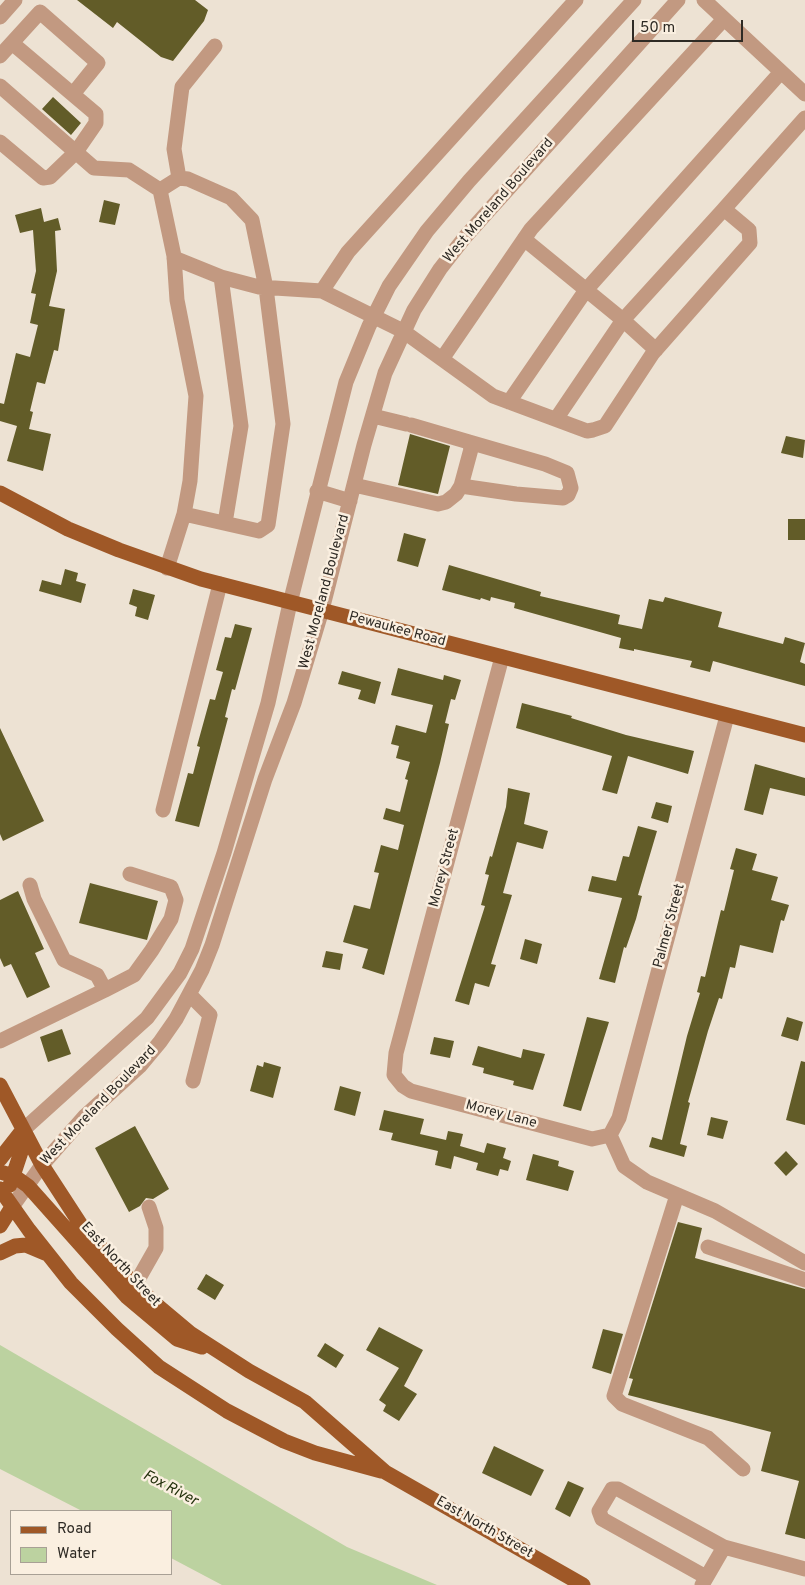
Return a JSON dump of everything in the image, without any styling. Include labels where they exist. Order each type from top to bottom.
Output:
[{"type":"main road","name":"Pewaukee Road","points":[[0,494],[68,529],[167,568],[220,584],[805,735]]},
{"type":"main road","name":"East North Street","points":[[0,1085],[22,1131],[81,1225],[135,1285],[190,1333],[304,1402],[385,1472],[583,1585]]},
{"type":"main road","name":"West Moreland Boulevard","points":[[0,1159],[22,1131]]},
{"type":"main road","points":[[0,1226],[7,1174],[21,1152],[22,1131]]},
{"type":"main road","points":[[7,1174],[28,1186],[127,1297],[177,1339],[225,1355]]},
{"type":"main road","name":"East North Street","points":[[4,1199],[91,1304],[159,1367],[227,1411],[284,1441],[315,1453],[385,1472]]},
{"type":"main road","points":[[0,1253],[15,1246],[26,1245],[49,1255]]},
{"type":"street","points":[[0,17],[15,0]]},
{"type":"street","points":[[322,290],[348,252],[576,0]]},
{"type":"street","name":"West Moreland Boulevard","points":[[22,1131],[147,1018],[180,973],[192,949],[221,862],[268,703],[290,603],[346,382],[373,317],[390,286],[427,231],[469,181],[634,0]]},
{"type":"street","name":"West Moreland Boulevard","points":[[4,1199],[28,1186],[42,1165],[85,1116],[140,1066],[176,1019],[190,995],[212,945],[265,779],[294,704],[322,610],[385,373],[403,331],[440,269],[465,237],[678,0]]},
{"type":"street","points":[[704,0],[805,94]]},
{"type":"street","points":[[0,56],[40,12],[98,63],[73,94]]},
{"type":"street","points":[[442,359],[524,239],[724,18]]},
{"type":"street","points":[[0,142],[43,178],[50,177],[76,152],[96,124],[96,114],[12,43]]},
{"type":"street","points":[[179,178],[174,149],[182,87],[215,46]]},
{"type":"street","points":[[509,402],[586,290],[781,72]]},
{"type":"street","points":[[0,86],[94,168],[129,170],[160,190],[174,258],[177,300],[196,396],[190,481],[184,514],[167,568]]},
{"type":"street","points":[[556,419],[623,320],[805,118]]},
{"type":"street","points":[[160,190],[179,178],[188,179],[231,198],[252,220],[266,288],[284,424],[268,525],[259,531],[184,514]]},
{"type":"street","points":[[174,258],[221,277],[266,288],[322,290],[403,331],[480,388],[509,402],[587,430],[604,426],[656,350],[750,243],[749,230],[724,209]]},
{"type":"street","points":[[524,239],[623,320],[656,350]]},
{"type":"street","points":[[221,277],[241,426],[224,523]]},
{"type":"street","points":[[373,416],[527,458],[567,473],[571,488],[568,495],[563,498],[516,494],[461,486]]},
{"type":"street","points":[[354,485],[438,504],[446,502],[461,486],[471,449],[469,442]]},
{"type":"street","points":[[318,491],[350,501]]},
{"type":"street","points":[[163,810],[220,584]]},
{"type":"street","name":"Morey Street","points":[[396,1079],[393,1066],[396,1053],[502,658]]},
{"type":"street","name":"Palmer Street","points":[[610,1135],[619,1118],[727,716]]},
{"type":"street","points":[[0,1042],[134,975],[171,919],[176,900],[171,887],[130,874]]},
{"type":"street","points":[[30,885],[34,899],[64,960],[97,975],[105,990]]},
{"type":"street","points":[[190,995],[210,1015],[193,1081]]},
{"type":"street","name":"Morey Lane","points":[[396,1079],[411,1091],[592,1139],[610,1135]]},
{"type":"street","points":[[610,1135],[624,1166],[647,1182],[715,1211],[805,1264]]},
{"type":"street","points":[[676,1195],[614,1396],[622,1404],[708,1438],[743,1469]]},
{"type":"street","points":[[135,1285],[146,1270],[156,1248],[156,1228],[149,1207]]},
{"type":"street","points":[[708,1247],[805,1280]]},
{"type":"street","points":[[724,1547],[704,1581],[602,1519],[599,1511],[612,1490],[618,1489],[724,1547],[805,1569]]},
{"type":"water","name":"Fox River","points":[[0,1345],[347,1547],[437,1585],[222,1585],[172,1559],[172,1510],[80,1510],[0,1469]]},
{"type":"building","points":[[77,0],[195,0],[208,10],[204,21],[173,61],[161,57],[117,22],[113,28]]},
{"type":"building","points":[[53,97],[81,123],[71,135],[42,109]]},
{"type":"building","points":[[104,200],[120,204],[115,225],[99,222]]},
{"type":"building","points":[[41,208],[44,222],[58,218],[61,230],[55,231],[57,271],[49,306],[65,309],[58,351],[54,350],[45,384],[37,382],[30,411],[33,412],[29,429],[51,434],[43,471],[7,461],[17,426],[0,421],[0,403],[4,404],[16,353],[30,357],[38,325],[30,323],[36,294],[31,293],[36,271],[33,230],[20,233],[15,215]]},
{"type":"building","points":[[410,434],[450,446],[438,494],[398,485]]},
{"type":"building","points":[[786,436],[805,440],[803,458],[781,453]]},
{"type":"building","points":[[788,519],[805,519],[805,540],[788,540]]},
{"type":"building","points":[[404,533],[426,539],[418,567],[397,561]]},
{"type":"building","points":[[449,565],[541,592],[540,596],[620,615],[618,624],[642,629],[649,599],[663,602],[665,597],[722,612],[718,627],[783,644],[785,637],[805,643],[800,662],[805,664],[805,686],[713,661],[710,672],[690,667],[692,661],[634,649],[634,651],[619,648],[621,638],[514,608],[515,603],[491,597],[490,601],[481,598],[480,600],[442,590]]},
{"type":"building","points":[[65,569],[78,573],[76,581],[86,584],[81,603],[39,591],[42,580],[61,585]]},
{"type":"building","points":[[133,589],[155,595],[148,620],[135,616],[137,607],[129,604]]},
{"type":"building","points":[[235,624],[252,628],[235,690],[232,689],[225,717],[228,718],[199,827],[175,821],[188,773],[193,774],[200,747],[197,746],[210,699],[215,700],[223,672],[216,670],[225,637],[231,638]]},
{"type":"building","points":[[398,668],[443,680],[444,675],[461,680],[455,700],[451,699],[445,723],[449,724],[440,763],[384,975],[362,968],[368,949],[343,942],[354,905],[370,909],[379,873],[374,872],[381,845],[398,850],[404,825],[383,819],[386,808],[400,812],[408,780],[405,779],[410,762],[396,758],[399,746],[391,744],[396,725],[426,733],[433,705],[391,695]]},
{"type":"building","points":[[342,671],[381,682],[375,704],[358,699],[361,690],[338,684]]},
{"type":"building","points":[[522,703],[572,716],[571,718],[626,735],[694,751],[688,774],[628,756],[617,794],[602,790],[612,756],[516,728]]},
{"type":"building","points":[[0,728],[44,821],[3,841],[0,834]]},
{"type":"building","points":[[755,764],[805,778],[805,796],[770,788],[763,815],[744,810]]},
{"type":"building","points":[[508,788],[530,793],[524,824],[548,831],[543,849],[517,842],[503,893],[512,895],[491,964],[496,965],[489,987],[475,983],[469,1005],[455,1001],[485,906],[481,905],[489,875],[485,874],[490,856],[492,857],[506,807]]},
{"type":"building","points":[[656,802],[672,806],[668,823],[651,818]]},
{"type":"building","points":[[638,826],[657,831],[638,895],[642,896],[636,919],[626,948],[624,947],[615,983],[599,979],[622,898],[588,891],[592,876],[616,881],[623,856],[629,857]]},
{"type":"building","points":[[736,848],[757,854],[752,870],[778,877],[771,900],[789,905],[784,921],[781,920],[773,953],[740,945],[735,968],[730,967],[722,999],[719,998],[708,1031],[688,1102],[690,1103],[680,1144],[687,1146],[684,1157],[649,1147],[652,1137],[662,1140],[687,1036],[700,993],[697,992],[701,976],[705,977],[721,910],[724,911],[734,870],[730,869]]},
{"type":"building","points":[[90,883],[158,901],[147,940],[79,923]]},
{"type":"building","points":[[18,891],[44,949],[35,953],[50,987],[27,998],[11,964],[4,967],[0,958],[0,900]]},
{"type":"building","points":[[525,939],[542,944],[537,964],[520,959]]},
{"type":"building","points":[[326,951],[343,954],[340,970],[322,967]]},
{"type":"building","points":[[587,1017],[609,1022],[581,1111],[563,1106]]},
{"type":"building","points":[[787,1017],[803,1022],[798,1041],[781,1036]]},
{"type":"building","points":[[62,1029],[71,1054],[48,1062],[40,1037]]},
{"type":"building","points":[[434,1037],[454,1041],[450,1058],[430,1054]]},
{"type":"building","points":[[478,1046],[521,1058],[523,1049],[545,1054],[533,1090],[513,1085],[514,1081],[483,1073],[484,1068],[472,1065]]},
{"type":"building","points":[[801,1061],[805,1062],[805,1125],[786,1120]]},
{"type":"building","points":[[264,1062],[281,1067],[273,1098],[250,1091],[257,1065],[263,1067]]},
{"type":"building","points":[[340,1086],[361,1092],[355,1116],[334,1110]]},
{"type":"building","points":[[384,1110],[424,1119],[420,1134],[446,1140],[448,1131],[463,1134],[460,1146],[484,1153],[487,1143],[506,1148],[503,1158],[511,1161],[508,1171],[500,1169],[498,1176],[476,1170],[478,1163],[454,1156],[451,1169],[435,1165],[438,1151],[391,1140],[393,1133],[379,1130]]},
{"type":"building","points":[[711,1117],[728,1121],[723,1139],[707,1135]]},
{"type":"building","points":[[135,1126],[169,1189],[153,1199],[146,1198],[140,1206],[129,1212],[95,1148]]},
{"type":"building","points":[[786,1151],[798,1164],[786,1176],[774,1163]]},
{"type":"building","points":[[533,1154],[559,1161],[558,1166],[574,1171],[568,1191],[526,1180]]},
{"type":"building","points":[[678,1222],[702,1228],[695,1258],[805,1289],[805,1539],[785,1534],[799,1481],[761,1471],[771,1432],[628,1395],[633,1379],[629,1378]]},
{"type":"building","points":[[206,1274],[224,1285],[215,1300],[197,1289]]},
{"type":"building","points":[[379,1327],[423,1350],[404,1386],[417,1394],[399,1421],[383,1411],[386,1405],[379,1400],[399,1368],[366,1350]]},
{"type":"building","points":[[603,1329],[623,1334],[611,1374],[592,1368]]},
{"type":"building","points":[[325,1343],[344,1355],[336,1368],[317,1356]]},
{"type":"building","points":[[494,1446],[544,1470],[531,1496],[482,1473]]},
{"type":"building","points":[[568,1481],[584,1488],[570,1517],[555,1509]]}]
